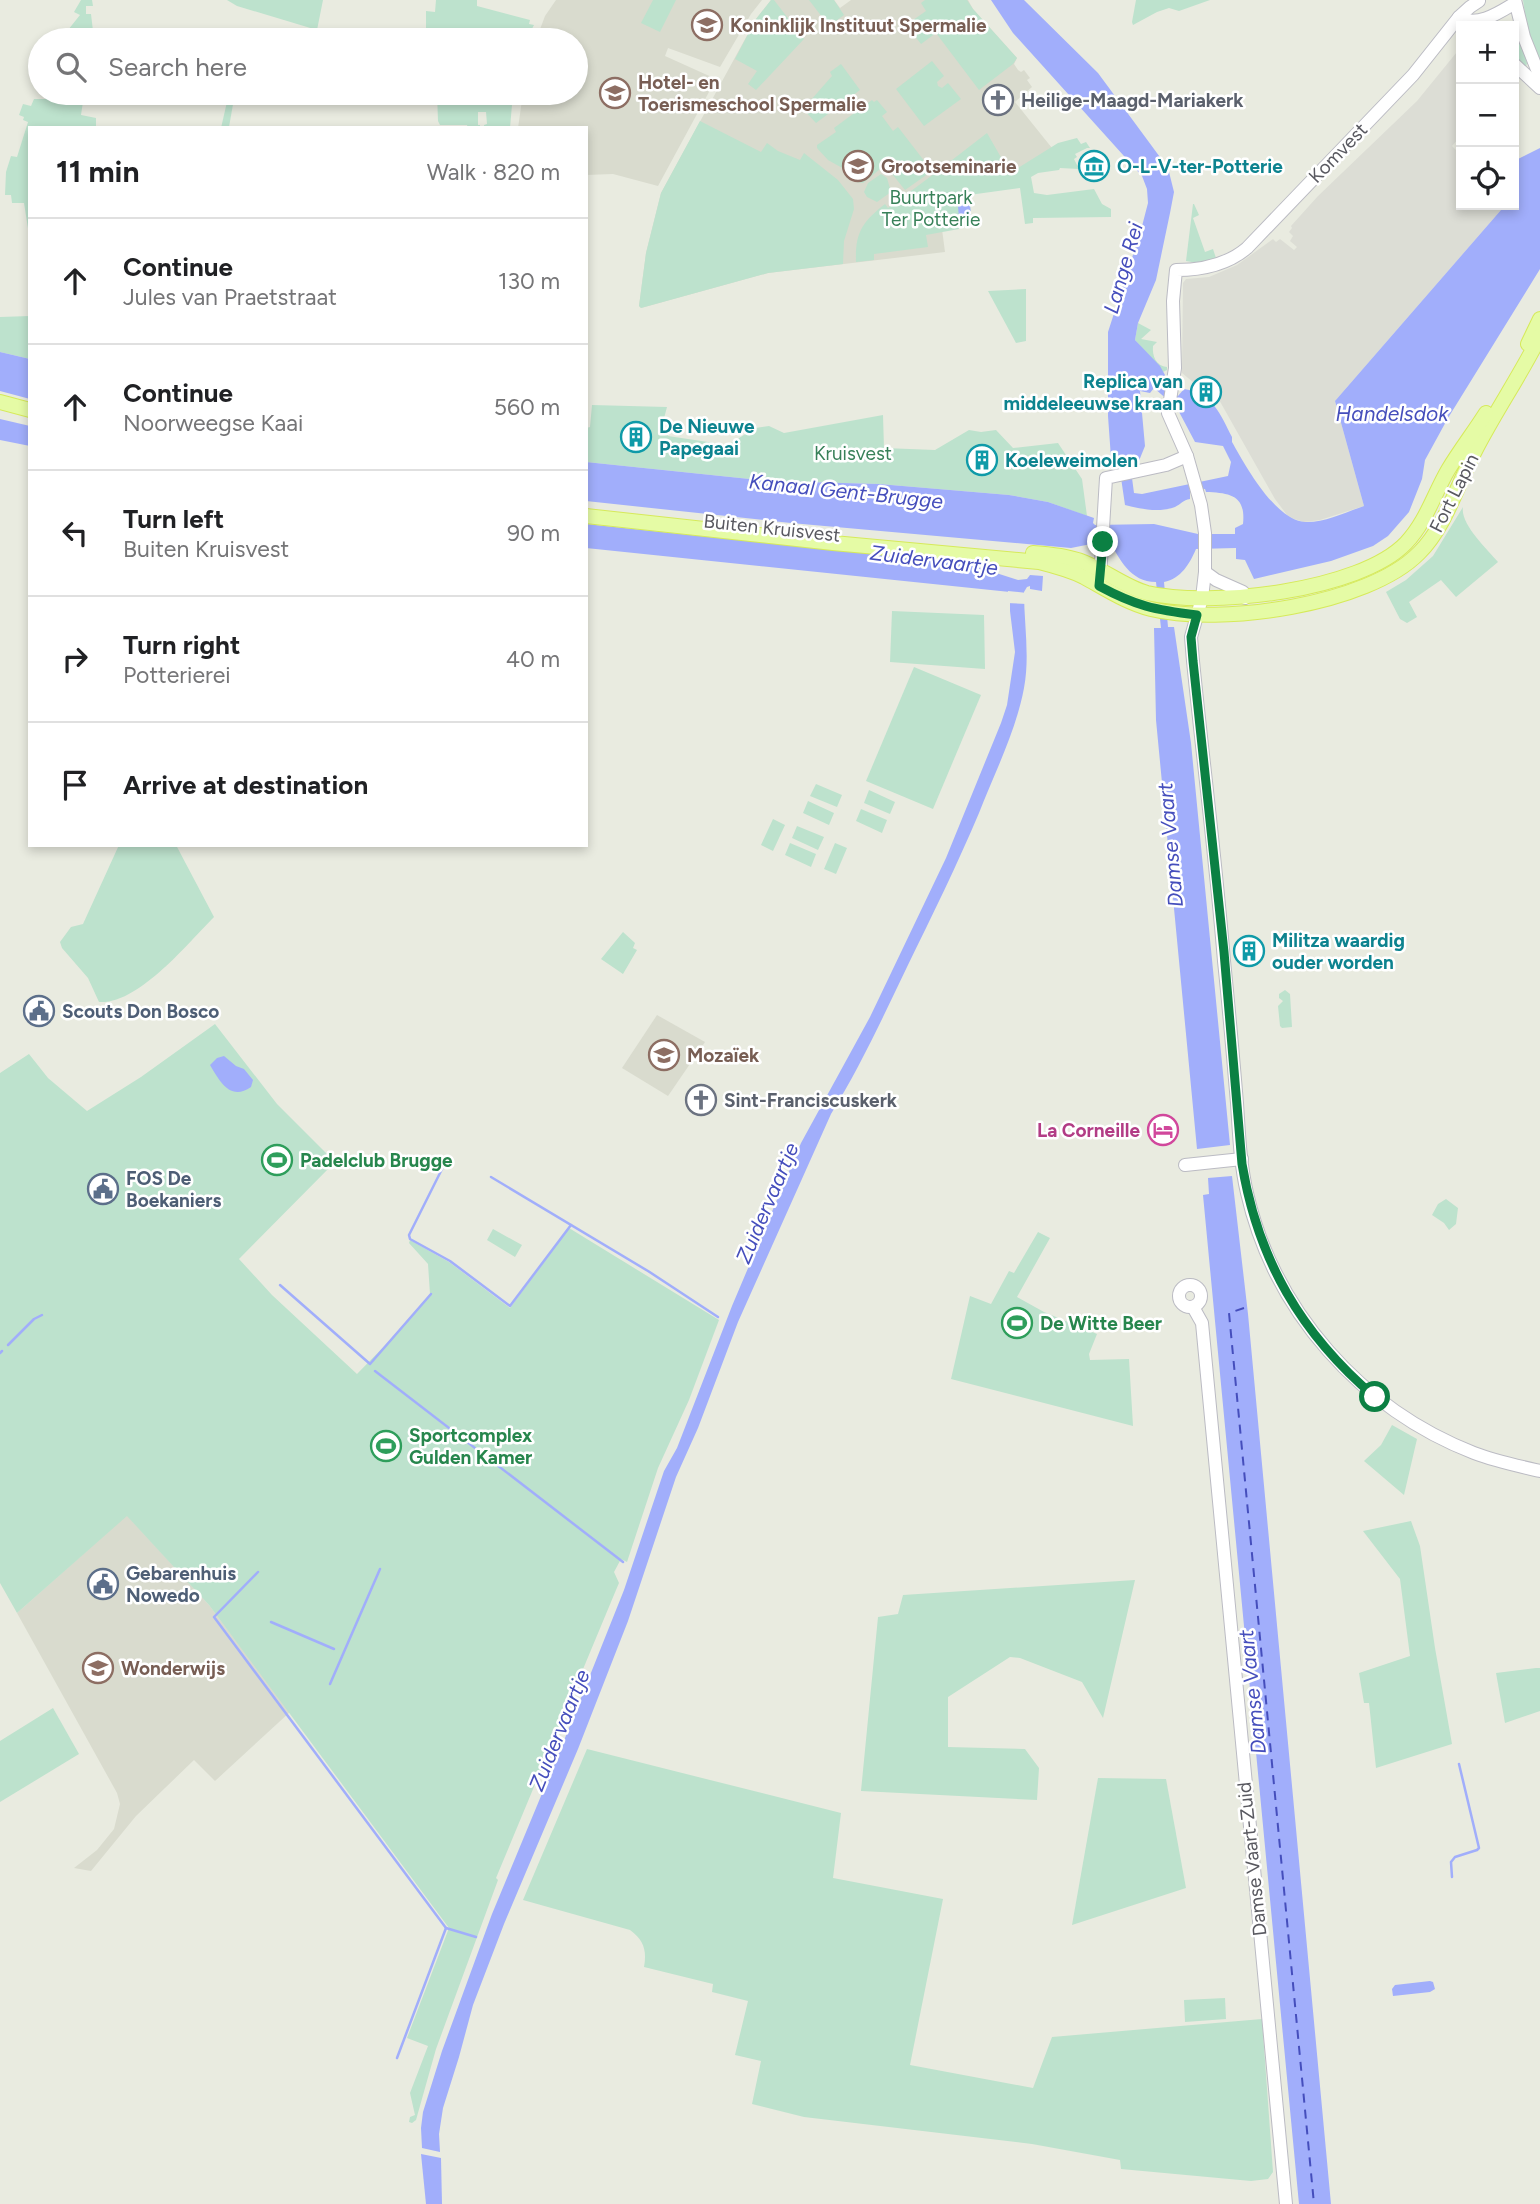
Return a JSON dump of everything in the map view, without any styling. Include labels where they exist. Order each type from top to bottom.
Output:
[{"type":"main road","name":"Fort Lapin","points":[[1202,598],[1245,598],[1308,586],[1363,570],[1383,561],[1407,543],[1419,526],[1447,471],[1507,382],[1540,319]]},
{"type":"main road","name":"Fort Lapin","points":[[1197,615],[1258,612],[1313,602],[1378,582],[1410,561],[1428,542],[1440,523],[1474,452],[1526,365],[1540,336]]},
{"type":"main road","points":[[0,402],[28,409]]},
{"type":"main road","points":[[0,410],[28,417]]},
{"type":"main road","name":"Buiten Kruisvest","points":[[588,509],[1050,554],[1070,557],[1144,593],[1202,598]]},
{"type":"main road","name":"Buiten Kruisvest","points":[[588,516],[1040,562],[1070,571],[1123,598],[1163,611],[1197,615]]},
{"type":"street","name":"Komvest","points":[[1188,456],[1168,413],[1175,371],[1176,270],[1203,269],[1247,248],[1413,75],[1459,17],[1479,1]]},
{"type":"street","points":[[1479,1],[1484,21]]},
{"type":"street","points":[[1485,21],[1515,1],[1526,45],[1540,77]]},
{"type":"street","points":[[1459,17],[1466,21]]},
{"type":"street","points":[[1519,69],[1540,88]]},
{"type":"street","points":[[1099,586],[1104,524],[1112,477],[1166,465],[1188,456],[1205,533],[1202,598],[1191,637],[1193,661],[1224,952],[1242,1159],[1254,1219],[1278,1278],[1304,1321],[1357,1382],[1411,1422],[1457,1446],[1495,1460],[1540,1471]]},
{"type":"street","points":[[1205,572],[1242,592],[1245,598]]},
{"type":"street","points":[[1185,1165],[1242,1159]]},
{"type":"street","name":"Damse Vaart-Zuid","points":[[1194,1307],[1202,1323],[1286,2204]]},
{"type":"shaded area","name":"Hotel- en Toerismeschool Spermalie","points":[[556,0],[762,0],[720,67],[668,48],[665,56],[716,79],[658,186],[613,174],[588,175],[588,126],[518,126],[521,105],[588,105],[588,28],[540,28]]},
{"type":"shaded area","name":"Grootseminarie","points":[[771,0],[834,0],[840,8],[851,0],[968,0],[1017,58],[1014,64],[1018,70],[1024,70],[1030,78],[1027,80],[1032,87],[1015,102],[1056,153],[1025,178],[938,199],[945,252],[768,273],[641,308],[639,306],[646,253],[661,193],[756,19]]},
{"type":"shaded area","points":[[1456,53],[1456,142],[1452,146],[1456,150],[1456,210],[1501,210],[1335,401],[1364,506],[1320,520],[1304,522],[1287,515],[1275,499],[1209,382],[1199,387],[1182,373],[1183,283],[1186,279],[1209,277],[1237,265],[1273,239],[1276,242],[1280,239],[1294,250],[1297,247],[1290,241],[1293,236],[1289,232],[1291,226],[1318,196],[1417,101]]},
{"type":"shaded area","name":"Mozaïek","points":[[657,1015],[705,1042],[668,1096],[622,1068]]},
{"type":"shaded area","points":[[127,1515],[209,1605],[290,1712],[215,1781],[194,1760],[136,1816],[91,1871],[74,1868],[97,1850],[114,1829],[120,1804],[117,1793],[17,1613]]},
{"type":"green space","points":[[81,0],[92,0],[93,6],[86,6],[86,14],[91,14],[93,28],[70,28],[80,15],[74,12]]},
{"type":"green space","points":[[227,0],[323,0],[317,28],[237,6]]},
{"type":"green space","points":[[436,0],[477,0],[477,6],[530,20],[529,24],[534,25],[532,28],[426,28],[426,11],[435,12]]},
{"type":"green space","points":[[653,0],[676,0],[660,32],[641,23]]},
{"type":"green space","points":[[771,0],[774,0],[804,39],[756,90],[748,84],[757,71],[735,59],[756,19]]},
{"type":"green space","points":[[809,0],[834,0],[844,15],[829,26]]},
{"type":"green space","points":[[925,0],[967,0],[1017,58],[1013,64],[979,90],[936,33],[921,44],[906,25],[926,11],[921,3]]},
{"type":"green space","points":[[1136,0],[1210,0],[1179,11],[1169,8],[1133,25]]},
{"type":"green space","points":[[1523,0],[1540,0],[1540,59],[1528,31]]},
{"type":"green space","points":[[1519,38],[1527,63],[1526,67],[1519,61]]},
{"type":"green space","points":[[932,61],[944,76],[937,82],[938,86],[942,88],[948,83],[961,99],[924,126],[896,89]]},
{"type":"green space","points":[[841,64],[860,90],[816,123],[803,109],[832,76],[830,72]]},
{"type":"green space","points":[[872,100],[877,100],[887,112],[882,116],[893,131],[898,127],[932,171],[905,190],[885,165],[863,183],[856,182],[817,148],[817,145],[836,132],[834,128]]},
{"type":"green space","points":[[23,104],[82,105],[81,115],[96,118],[96,126],[28,126],[28,228],[24,203],[12,203],[11,195],[5,195],[6,172],[11,156],[17,157],[28,122],[19,115]]},
{"type":"green space","points":[[226,105],[233,105],[229,126],[221,126]]},
{"type":"green space","points":[[437,105],[512,105],[510,126],[484,126],[487,124],[486,112],[478,112],[480,126],[440,125]]},
{"type":"green space","points":[[700,121],[761,152],[767,143],[800,160],[804,153],[838,180],[853,199],[854,209],[844,241],[843,264],[768,273],[641,308],[639,306],[646,253],[661,193]]},
{"type":"green space","name":"Buurtpark Ter Potterie","points":[[987,133],[1010,173],[1058,143],[1077,138],[1081,144],[1086,142],[1090,148],[1075,154],[1077,157],[1074,159],[1079,169],[1060,168],[1038,173],[1031,177],[1034,193],[1047,195],[1094,189],[1102,204],[1111,209],[1111,217],[1033,218],[1033,223],[1025,224],[1020,188],[969,195],[971,215],[957,217],[959,229],[926,235],[928,247],[874,254],[874,260],[856,262],[859,236],[871,217],[885,204],[888,208],[938,171],[942,175],[947,172],[943,167]]},
{"type":"green space","points":[[881,174],[887,178],[891,192],[877,202],[867,197],[864,192],[868,183]]},
{"type":"green space","points":[[1193,204],[1199,215],[1193,218],[1205,252],[1213,249],[1216,258],[1197,263],[1186,261]]},
{"type":"green space","points":[[1026,289],[1026,341],[1016,343],[988,291]]},
{"type":"green space","points":[[28,316],[28,359],[0,352],[0,317]]},
{"type":"green space","points":[[1138,323],[1151,330],[1141,339],[1157,342],[1153,346],[1154,357],[1157,363],[1167,367],[1167,370],[1163,372],[1135,340]]},
{"type":"green space","name":"Kruisvest","points":[[592,405],[667,407],[663,422],[668,436],[728,445],[755,428],[769,426],[784,433],[883,415],[884,448],[935,450],[969,430],[996,430],[1013,448],[1058,443],[1082,479],[1087,516],[1048,502],[1009,495],[879,484],[770,481],[588,462]]},
{"type":"green space","points":[[1463,507],[1463,514],[1470,528],[1498,562],[1456,597],[1441,580],[1409,602],[1417,617],[1407,623],[1400,619],[1386,592],[1406,580],[1433,556]]},
{"type":"green space","points":[[892,611],[984,615],[985,669],[890,662]]},
{"type":"green space","points":[[914,667],[981,695],[933,809],[866,781]]},
{"type":"green space","points":[[816,784],[842,795],[837,807],[810,796]]},
{"type":"green space","points":[[869,790],[895,802],[890,814],[864,803]]},
{"type":"green space","points":[[808,801],[834,813],[829,825],[803,813]]},
{"type":"green space","points":[[861,809],[887,820],[882,833],[856,821]]},
{"type":"green space","points":[[773,819],[785,825],[773,851],[761,845]]},
{"type":"green space","points":[[797,826],[824,837],[818,850],[792,838]]},
{"type":"green space","points":[[790,843],[816,854],[811,867],[785,855]]},
{"type":"green space","points":[[835,843],[847,848],[836,874],[824,869]]},
{"type":"green space","points":[[118,847],[177,847],[214,917],[146,983],[130,994],[99,1002],[88,978],[62,948],[60,942],[71,927],[83,924]]},
{"type":"green space","points":[[623,932],[635,943],[633,948],[637,950],[623,974],[601,959]]},
{"type":"green space","points":[[1285,990],[1290,994],[1292,1027],[1282,1028],[1278,1006],[1283,1001],[1279,994]]},
{"type":"green space","name":"Sportcomplex Gulden Kamer","points":[[215,1024],[277,1104],[335,1162],[239,1259],[272,1295],[357,1374],[401,1329],[430,1294],[428,1264],[409,1243],[410,1240],[449,1262],[510,1308],[569,1228],[719,1320],[689,1400],[658,1468],[627,1562],[621,1559],[614,1572],[619,1583],[496,1878],[498,1880],[436,2049],[416,2120],[412,2123],[409,2122],[410,2117],[415,2115],[410,2093],[428,2046],[407,2038],[449,1928],[209,1605],[127,1516],[17,1613],[0,1583],[0,1073],[29,1054],[48,1078],[87,1111],[141,1077]]},
{"type":"green space","points":[[1446,1199],[1458,1208],[1456,1224],[1449,1230],[1432,1215],[1438,1204]]},
{"type":"green space","points":[[493,1229],[522,1245],[515,1257],[487,1240]]},
{"type":"green space","name":"De Witte Beer","points":[[1038,1232],[1050,1238],[1017,1297],[1044,1312],[1097,1334],[1089,1354],[1090,1360],[1129,1359],[1133,1426],[951,1379],[970,1296],[991,1304],[1009,1271],[1014,1273]]},
{"type":"green space","points":[[1392,1425],[1417,1439],[1404,1495],[1364,1461],[1381,1445]]},
{"type":"green space","points":[[1411,1521],[1420,1546],[1452,1744],[1376,1768],[1369,1703],[1364,1703],[1359,1673],[1410,1656],[1400,1579],[1363,1531]]},
{"type":"green space","points":[[1135,1580],[1103,1718],[1082,1682],[1020,1658],[1010,1657],[948,1697],[948,1747],[1025,1749],[1039,1768],[1037,1800],[861,1791],[878,1617],[898,1614],[903,1595]]},
{"type":"green space","points":[[1540,1668],[1540,1711],[1505,1723],[1496,1673]]},
{"type":"green space","points":[[53,1708],[79,1754],[0,1802],[0,1741]]},
{"type":"green space","points":[[587,1749],[841,1813],[833,1878],[943,1899],[910,2065],[1033,2088],[1052,2037],[1262,2019],[1273,2172],[1268,2179],[1251,2181],[1121,2169],[1120,2160],[1032,2144],[804,2117],[752,2104],[761,2061],[735,2055],[748,2001],[712,1992],[713,1984],[644,1967],[643,1946],[630,1930],[523,1900]]},
{"type":"green space","points":[[1098,1778],[1166,1779],[1186,1888],[1072,1925]]},
{"type":"green space","points":[[1225,1998],[1226,2019],[1185,2022],[1184,2000]]},
{"type":"water","points":[[991,0],[1024,0],[1098,73],[1168,168],[1174,192],[1170,213],[1156,280],[1138,323],[1135,340],[1160,366],[1165,375],[1163,382],[1178,396],[1184,389],[1194,391],[1209,400],[1224,420],[1232,442],[1253,477],[1272,502],[1294,519],[1312,522],[1364,506],[1335,401],[1501,210],[1519,210],[1519,158],[1540,148],[1540,269],[1425,460],[1422,479],[1409,512],[1388,536],[1373,546],[1331,561],[1254,579],[1245,560],[1236,559],[1236,548],[1196,549],[1180,574],[1164,582],[1168,627],[1174,627],[1191,743],[1230,1145],[1197,1149],[1156,720],[1154,628],[1161,628],[1156,582],[1133,574],[1109,541],[1093,540],[1091,544],[1071,548],[791,523],[588,501],[588,462],[770,481],[879,484],[1009,495],[1048,502],[1094,518],[1095,525],[1154,524],[1198,534],[1235,534],[1235,528],[1243,524],[1242,507],[1235,498],[1222,493],[1206,492],[1205,489],[1190,492],[1190,499],[1163,510],[1125,505],[1120,471],[1111,458],[1108,332],[1141,230],[1148,203],[1142,176],[1013,33]],"holes":[[[1154,388],[1177,408],[1195,442],[1223,446],[1231,462],[1228,476],[1142,494],[1134,493],[1132,478],[1145,446],[1140,391],[1150,393]]]},
{"type":"water","points":[[969,195],[971,215],[959,217],[957,197]]},
{"type":"water","points":[[0,352],[28,359],[28,398],[0,391]]},
{"type":"water","points":[[0,419],[28,426],[28,446],[0,440]]},
{"type":"water","points":[[588,524],[968,564],[1018,580],[1027,579],[1030,575],[1043,576],[1042,591],[1030,589],[1030,586],[1024,592],[1026,676],[1016,720],[998,767],[935,910],[871,1042],[831,1114],[738,1322],[698,1428],[676,1477],[628,1621],[473,2005],[443,2108],[439,2134],[440,2152],[422,2148],[423,2112],[442,2051],[492,1914],[624,1590],[664,1471],[677,1448],[732,1306],[801,1143],[870,1017],[946,858],[1001,723],[1007,705],[1015,652],[1010,592],[588,548]]},
{"type":"water","points":[[224,1056],[244,1069],[253,1080],[251,1087],[237,1092],[221,1083],[210,1065],[217,1058]]},
{"type":"water","name":"Damse Vaart","points":[[1232,1176],[1248,1314],[1331,2204],[1299,2204],[1203,1195],[1209,1194],[1208,1178]]},
{"type":"water","points":[[1430,1981],[1435,1989],[1430,1992],[1393,1996],[1392,1989],[1395,1985]]},
{"type":"water","points":[[421,2154],[441,2158],[442,2204],[426,2204]]},
{"type":"pier","points":[[1008,591],[1027,593],[1027,604],[1007,603]]},
{"type":"waterway","points":[[445,1163],[409,1235],[410,1239],[450,1261],[510,1306],[571,1225]]},
{"type":"waterway","points":[[491,1177],[648,1271],[718,1317]]},
{"type":"waterway","points":[[280,1285],[370,1364],[431,1294]]},
{"type":"waterway","points":[[8,1345],[34,1319],[42,1315]]},
{"type":"waterway","points":[[375,1371],[623,1562]]},
{"type":"waterway","points":[[330,1684],[380,1569]]},
{"type":"waterway","points":[[258,1572],[214,1617],[446,1928]]},
{"type":"waterway","points":[[271,1622],[334,1649]]},
{"type":"waterway","points":[[1452,1877],[1451,1862],[1455,1857],[1479,1848],[1459,1764]]},
{"type":"waterway","points":[[397,2058],[446,1928],[476,1937]]},
{"type":"ferry route","points":[[1244,1308],[1229,1313],[1314,2204]]},
{"type":"place","name":"Koninklijk Instituut Spermalie","points":[[707,25]]},
{"type":"place","name":"Hotel- en Toerismeschool Spermalie","points":[[615,93]]},
{"type":"place","name":"Heilige-Maagd-Mariakerk","points":[[998,100]]},
{"type":"place","name":"Grootseminarie","points":[[858,166]]},
{"type":"place","name":"O-L-V-ter-Potterie","points":[[1094,166]]},
{"type":"place","name":"Replica van middeleeuwse kraan","points":[[1206,392]]},
{"type":"place","name":"De Nieuwe Papegaai","points":[[636,437]]},
{"type":"place","name":"Koeleweimolen","points":[[982,460]]},
{"type":"place","name":"Militza waardig ouder worden","points":[[1249,951]]},
{"type":"place","name":"Scouts Don Bosco","points":[[39,1011]]},
{"type":"place","name":"Mozaïek","points":[[664,1055]]},
{"type":"place","name":"Sint-Franciscuskerk","points":[[701,1100]]},
{"type":"place","name":"La Corneille","points":[[1163,1130]]},
{"type":"place","name":"Padelclub Brugge","points":[[277,1160]]},
{"type":"place","name":"FOS De Boekaniers","points":[[103,1189]]},
{"type":"place","name":"De Witte Beer","points":[[1017,1323]]},
{"type":"place","name":"Sportcomplex Gulden Kamer","points":[[386,1446]]},
{"type":"place","name":"Gebarenhuis Nowedo","points":[[103,1584]]},
{"type":"place","name":"Wonderwijs","points":[[98,1668]]},
{"type":"route","points":[[1103,542],[1099,586],[1140,606],[1197,615],[1191,637],[1193,661],[1247,1193],[1266,1252],[1286,1294],[1335,1360],[1375,1397]]},
{"type":"water label","name":"Lange Rei","points":[[1123,268]]},
{"type":"water label","name":"Handelsdok","points":[[1392,413]]},
{"type":"water label","name":"Kanaal Gent-Brugge","points":[[846,491]]},
{"type":"water label","name":"Zuidervaartje","points":[[934,560]]},
{"type":"water label","name":"Zuidervaartje","points":[[767,1203]]},
{"type":"water label","name":"Zuidervaartje","points":[[559,1730]]}]
